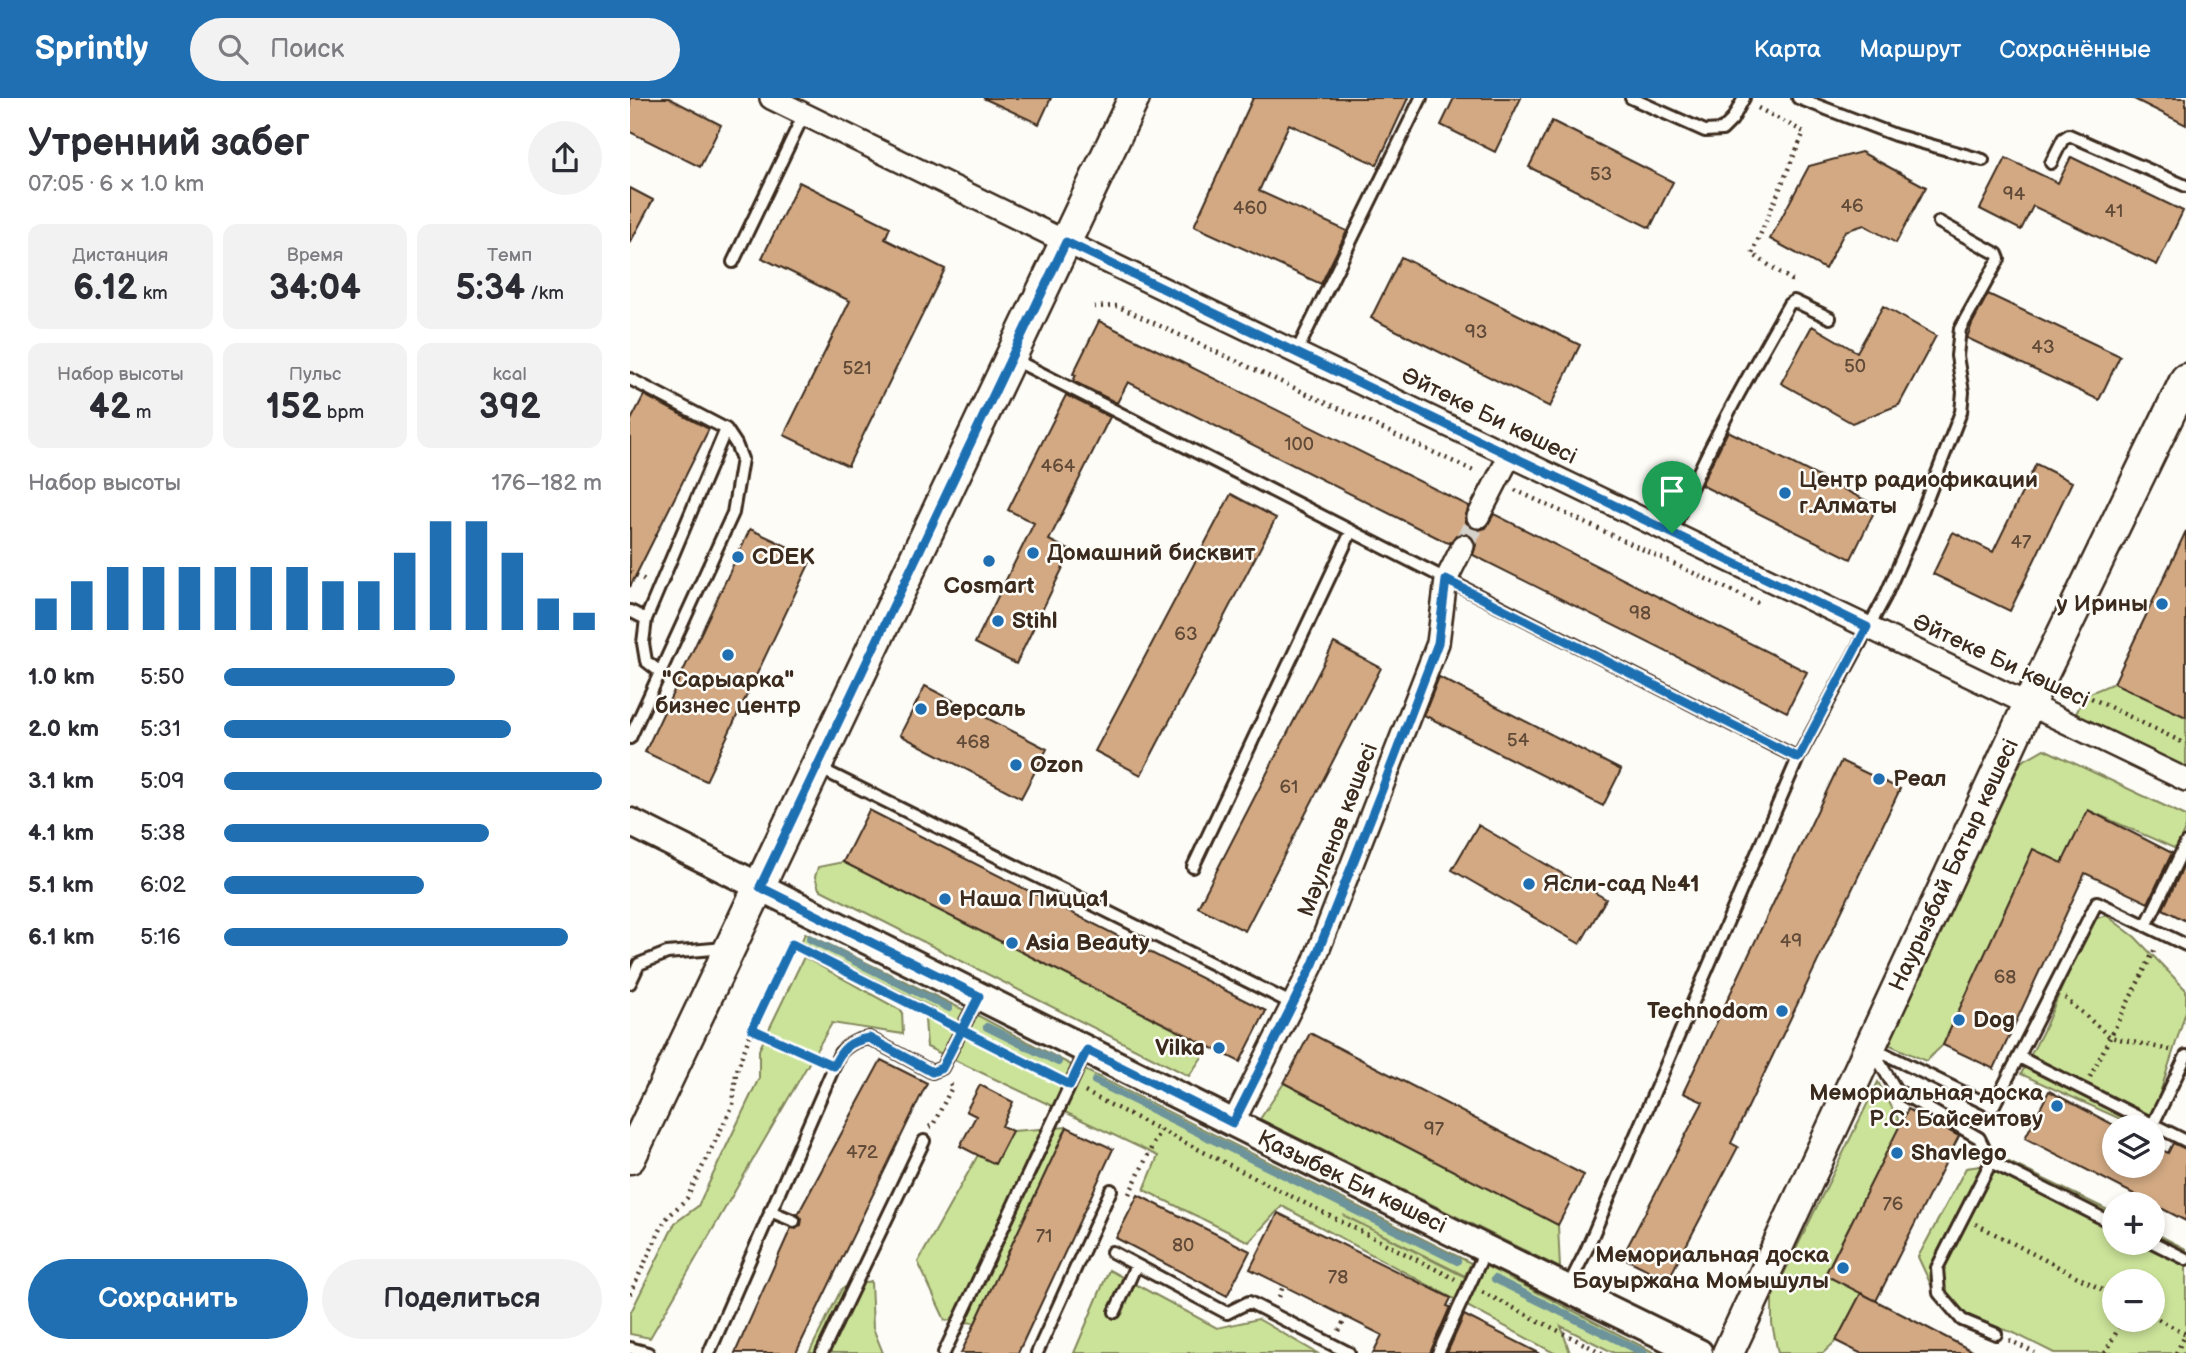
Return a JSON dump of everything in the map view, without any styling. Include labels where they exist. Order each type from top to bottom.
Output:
[{"type":"main road","points":[[630,1158],[1134,98]]},
{"type":"main road","name":"Наурызбай Батыр көшесі","points":[[1728,1353],[2029,704],[2186,379]]},
{"type":"street","name":"Әйтеке Би көшесі","points":[[771,98],[2186,780]]},
{"type":"street","points":[[1478,517],[1510,455]]},
{"type":"street","name":"Мәуленов көшесі","points":[[1233,1123],[1313,964],[1438,643],[1446,580],[1463,546]]},
{"type":"street","name":"Қазыбек Би көшесі","points":[[630,822],[1699,1353]]},
{"type":"lane","points":[[1296,353],[1421,98]]},
{"type":"lane","points":[[1630,98],[1705,131],[1722,130],[1732,120],[1743,99]]},
{"type":"lane","points":[[1798,98],[1895,135],[1983,160]]},
{"type":"lane","points":[[733,262],[804,114]]},
{"type":"lane","points":[[2050,163],[2063,139],[2069,135],[2186,186]]},
{"type":"lane","points":[[1567,1289],[1798,758],[1896,572],[1961,412],[1963,392],[1957,356],[1959,329],[1999,259],[1997,254],[1939,222]]},
{"type":"lane","points":[[1672,533],[1693,481],[1720,427],[1789,304],[1794,300],[1830,318]]},
{"type":"lane","points":[[1010,358],[1798,758]]},
{"type":"lane","points":[[630,379],[726,429],[742,459],[733,513],[630,738]]},
{"type":"lane","points":[[660,672],[646,661],[643,643],[646,619],[726,429]]},
{"type":"lane","points":[[1193,867],[1351,532]]},
{"type":"lane","points":[[630,611],[646,619]]},
{"type":"lane","points":[[817,767],[1293,1004]]},
{"type":"lane","points":[[2146,926],[2186,843]]},
{"type":"lane","points":[[1871,1047],[1993,1107],[2097,902],[2186,946]]},
{"type":"lane","points":[[630,984],[639,964],[667,953],[731,947]]},
{"type":"lane","points":[[709,1353],[840,1053],[847,1045],[869,1038],[932,1072],[942,1068],[979,996]]},
{"type":"lane","points":[[1871,1047],[1896,1090],[1979,1138],[1991,1162],[2102,1218]]},
{"type":"lane","points":[[944,1353],[1087,1050]]},
{"type":"lane","points":[[2019,1056],[2135,1115]]},
{"type":"lane","points":[[2157,1115],[2186,1056]]},
{"type":"lane","points":[[2165,1130],[2186,1141]]},
{"type":"lane","points":[[822,1353],[924,1141]]},
{"type":"lane","points":[[1991,1162],[1937,1268],[1939,1293],[1962,1320],[1996,1334]]},
{"type":"lane","points":[[1037,1353],[1111,1190]]},
{"type":"lane","points":[[770,1212],[794,1221]]},
{"type":"lane","points":[[2165,1248],[2186,1259]]},
{"type":"lane","points":[[1438,1353],[1486,1249]]},
{"type":"lane","points":[[1112,1252],[1227,1313],[1249,1302],[1349,1353]]},
{"type":"lane","points":[[1115,1312],[1136,1265]]},
{"type":"lane","points":[[630,1348],[648,1353]]},
{"type":"path","points":[[1743,99],[1804,132],[1752,254],[1801,286],[1794,300]]},
{"type":"path","points":[[1094,307],[1118,306],[1769,608]]},
{"type":"path","points":[[2085,695],[2186,744]]},
{"type":"path","points":[[2084,1089],[2162,934]]},
{"type":"path","points":[[630,1294],[665,1220],[687,1198],[733,1105],[736,1073],[752,1029],[792,944],[1602,1353]]},
{"type":"path","points":[[2053,989],[2110,1037],[2173,1051]]},
{"type":"path","points":[[752,1029],[834,1066]]},
{"type":"path","points":[[1125,1203],[1160,1130]]},
{"type":"path","points":[[1963,1217],[2102,1290]]},
{"type":"path","points":[[2165,1323],[2186,1334],[2176,1353]]},
{"type":"path","points":[[2105,1353],[2116,1332]]},
{"type":"path","points":[[1996,1334],[2035,1353]]},
{"type":"green space","points":[[2114,683],[2186,717],[2186,780],[2071,724],[2085,695]]},
{"type":"green space","points":[[2044,749],[2186,816],[2186,827],[2176,849],[2088,810],[2067,853],[2067,866],[2033,849],[1943,1045],[1926,1061],[1888,1044],[2021,762]]},
{"type":"green space","points":[[843,862],[1209,1047],[1189,1076],[819,889],[815,877],[818,867]]},
{"type":"green space","points":[[2106,915],[2135,937],[2186,990],[2186,1011],[2153,1115],[2112,1115],[2021,1074],[2045,1027],[2091,920]]},
{"type":"green space","points":[[805,933],[964,1010],[958,1021],[970,1027],[977,1015],[1073,1066],[1067,1076],[1077,1082],[1083,1069],[1471,1263],[1465,1276],[1343,1215],[1477,1283],[1486,1266],[1655,1353],[1614,1353],[1561,1326],[1570,1353],[1554,1353],[1282,1206],[1249,1242],[1144,1190],[1158,1156],[927,1047],[925,1019],[935,1009],[801,943]]},
{"type":"green space","points":[[804,957],[902,1011],[903,1034],[832,1023],[650,1338],[630,1334],[630,1314],[675,1223],[698,1206],[759,1078],[759,1050]]},
{"type":"green space","points":[[1878,1082],[1901,1124],[1825,1274],[1861,1293],[1836,1341],[1823,1353],[1778,1353],[1772,1324],[1772,1298]]},
{"type":"green space","points":[[1284,1083],[1558,1225],[1560,1268],[1260,1119]]},
{"type":"green space","points":[[1067,1127],[975,1323],[945,1320],[918,1262],[978,1155],[1012,1131]]},
{"type":"green space","points":[[2009,1162],[2102,1207],[2102,1255],[2165,1255],[2165,1238],[2186,1249],[2186,1353],[2054,1353],[1938,1300],[1918,1257],[1966,1168]]},
{"type":"green space","points":[[1109,1270],[1217,1328],[1258,1319],[1317,1353],[1074,1353]]},
{"type":"green space","points":[[871,1281],[873,1328],[883,1353],[809,1353],[842,1288]]},
{"type":"building","points":[[630,98],[669,98],[721,125],[700,167],[630,132]]},
{"type":"building","points":[[983,98],[1051,98],[1039,124]]},
{"type":"building","points":[[1253,98],[1408,98],[1377,165],[1289,124],[1259,191],[1347,231],[1321,284],[1194,226]]},
{"type":"building","points":[[1454,98],[1521,98],[1495,152],[1441,125]]},
{"type":"building","points":[[2132,98],[2186,98],[2186,125]]},
{"type":"building","points":[[1552,121],[1673,182],[1650,228],[1529,167]]},
{"type":"building","points":[[1861,152],[1926,187],[1896,243],[1864,225],[1845,231],[1825,269],[1770,239],[1809,166]]},
{"type":"building","points":[[2071,157],[2183,211],[2157,265],[2033,206],[2021,230],[1980,209],[2006,158],[2058,183]]},
{"type":"building","points":[[799,182],[890,227],[885,239],[945,269],[848,466],[784,435],[850,301],[762,258]]},
{"type":"building","points":[[630,188],[653,200],[630,243]]},
{"type":"building","points":[[1401,257],[1580,345],[1550,407],[1371,318]]},
{"type":"building","points":[[1988,294],[2120,356],[2099,400],[1967,338]]},
{"type":"building","points":[[1883,306],[1936,336],[1899,405],[1852,423],[1781,383],[1812,326],[1857,352]]},
{"type":"building","points":[[1099,321],[1469,506],[1465,518],[1467,525],[1473,529],[1486,528],[1494,514],[1807,672],[1787,712],[1473,555],[1476,545],[1474,538],[1468,534],[1456,535],[1450,543],[1446,542],[1128,382],[1117,403],[1073,381],[1076,375],[1073,374]]},
{"type":"building","points":[[644,395],[709,429],[630,587],[630,422]]},
{"type":"building","points":[[1066,395],[1110,417],[1049,540],[1071,551],[1016,664],[975,643],[1034,523],[1008,510]]},
{"type":"building","name":"Центр радиофикации г.Алматы","points":[[1728,431],[1877,506],[1851,559],[1701,485]]},
{"type":"building","points":[[2036,464],[2072,482],[2010,611],[1933,574],[1953,532],[1993,552]]},
{"type":"building","points":[[1231,494],[1276,518],[1141,775],[1095,751]]},
{"type":"building","name":"\"Сарыарка\" бизнес центр","points":[[750,529],[812,558],[706,781],[645,752]]},
{"type":"building","points":[[2186,531],[2186,717],[2114,683]]},
{"type":"building","points":[[1334,643],[1381,668],[1245,931],[1198,907]]},
{"type":"building","points":[[1439,677],[1621,770],[1603,806],[1424,715]]},
{"type":"building","points":[[925,686],[1047,749],[1021,798],[900,735]]},
{"type":"building","points":[[1841,761],[1900,789],[1731,1143],[1738,1147],[1668,1280],[1622,1257],[1703,1102],[1683,1093]]},
{"type":"building","points":[[869,810],[1266,1011],[1240,1062],[843,862]]},
{"type":"building","points":[[2088,810],[2172,853],[2148,903],[2085,873],[1994,1069],[1943,1045],[2033,849],[2062,863]]},
{"type":"building","name":"Ясли-сад №41","points":[[1478,825],[1606,899],[1580,944],[1452,870]]},
{"type":"building","points":[[2186,861],[2186,921],[2163,909]]},
{"type":"building","points":[[1310,1033],[1584,1175],[1558,1225],[1284,1083]]},
{"type":"building","points":[[881,1060],[927,1083],[796,1353],[735,1353],[791,1228],[796,1229],[801,1225],[802,1219],[798,1214]]},
{"type":"building","points":[[980,1085],[1013,1102],[1002,1126],[1012,1131],[995,1164],[960,1146],[976,1116],[966,1111]]},
{"type":"building","points":[[2049,1091],[2102,1119],[2102,1178],[2025,1138]]},
{"type":"building","points":[[1908,1109],[1959,1136],[1876,1301],[1825,1275]]},
{"type":"building","points":[[1067,1127],[1113,1149],[1018,1353],[961,1353]]},
{"type":"building","points":[[2173,1143],[2186,1149],[2186,1221],[2165,1210],[2165,1192],[2130,1192],[2103,1178],[2165,1178],[2165,1152],[2168,1153]]},
{"type":"building","points":[[1138,1195],[1250,1251],[1227,1296],[1116,1238]]},
{"type":"building","points":[[1278,1213],[1451,1298],[1447,1306],[1450,1307],[1430,1353],[1373,1353],[1382,1335],[1250,1269]]},
{"type":"building","points":[[1861,1293],[1976,1353],[1860,1353],[1836,1341]]},
{"type":"building","points":[[1464,1315],[1539,1353],[1447,1353]]},
{"type":"waterway","points":[[810,939],[949,1008]]},
{"type":"waterway","points":[[987,1027],[1058,1062]]},
{"type":"waterway","points":[[1095,1081],[1457,1261]]},
{"type":"waterway","points":[[1495,1279],[1644,1353]]},
{"type":"tunnel","points":[[1463,546],[1478,517]]},
{"type":"place","name":"Центр радиофикации г.Алматы","points":[[1785,493]]},
{"type":"place","name":"Домашний бисквит","points":[[1033,553]]},
{"type":"place","name":"CDEK","points":[[738,557]]},
{"type":"place","name":"Cosmart","points":[[989,561]]},
{"type":"place","name":"у Ирины","points":[[2162,604]]},
{"type":"place","name":"Stihl","points":[[998,621]]},
{"type":"place","name":"\"Сарыарка\" бизнес центр","points":[[728,655]]},
{"type":"place","name":"Версаль","points":[[921,709]]},
{"type":"place","name":"Ozon","points":[[1016,765]]},
{"type":"place","name":"Реал","points":[[1879,779]]},
{"type":"place","name":"Ясли-сад №41","points":[[1529,884]]},
{"type":"place","name":"Наша Пицца1","points":[[945,899]]},
{"type":"place","name":"Asia Beauty","points":[[1012,943]]},
{"type":"place","name":"Technodom","points":[[1782,1011]]},
{"type":"place","name":"Dog","points":[[1959,1020]]},
{"type":"place","name":"Vilka","points":[[1219,1048]]},
{"type":"place","name":"Мемориальная доска Р.С. Байсеитову","points":[[2057,1106]]},
{"type":"place","name":"Shavlego","points":[[1897,1153]]},
{"type":"place","name":"Мемориальная доска Бауыржана Момышулы","points":[[1843,1268]]},
{"type":"route","points":[[1672,533],[1066,242],[760,887],[979,996],[962,1030],[942,1068],[932,1072],[869,1038],[847,1045],[834,1066],[752,1029],[792,944],[962,1030],[1016,1057],[1070,1085],[1087,1050],[1233,1123],[1313,964],[1383,787],[1438,643],[1446,580],[1798,758],[1867,627],[1672,533]]}]
